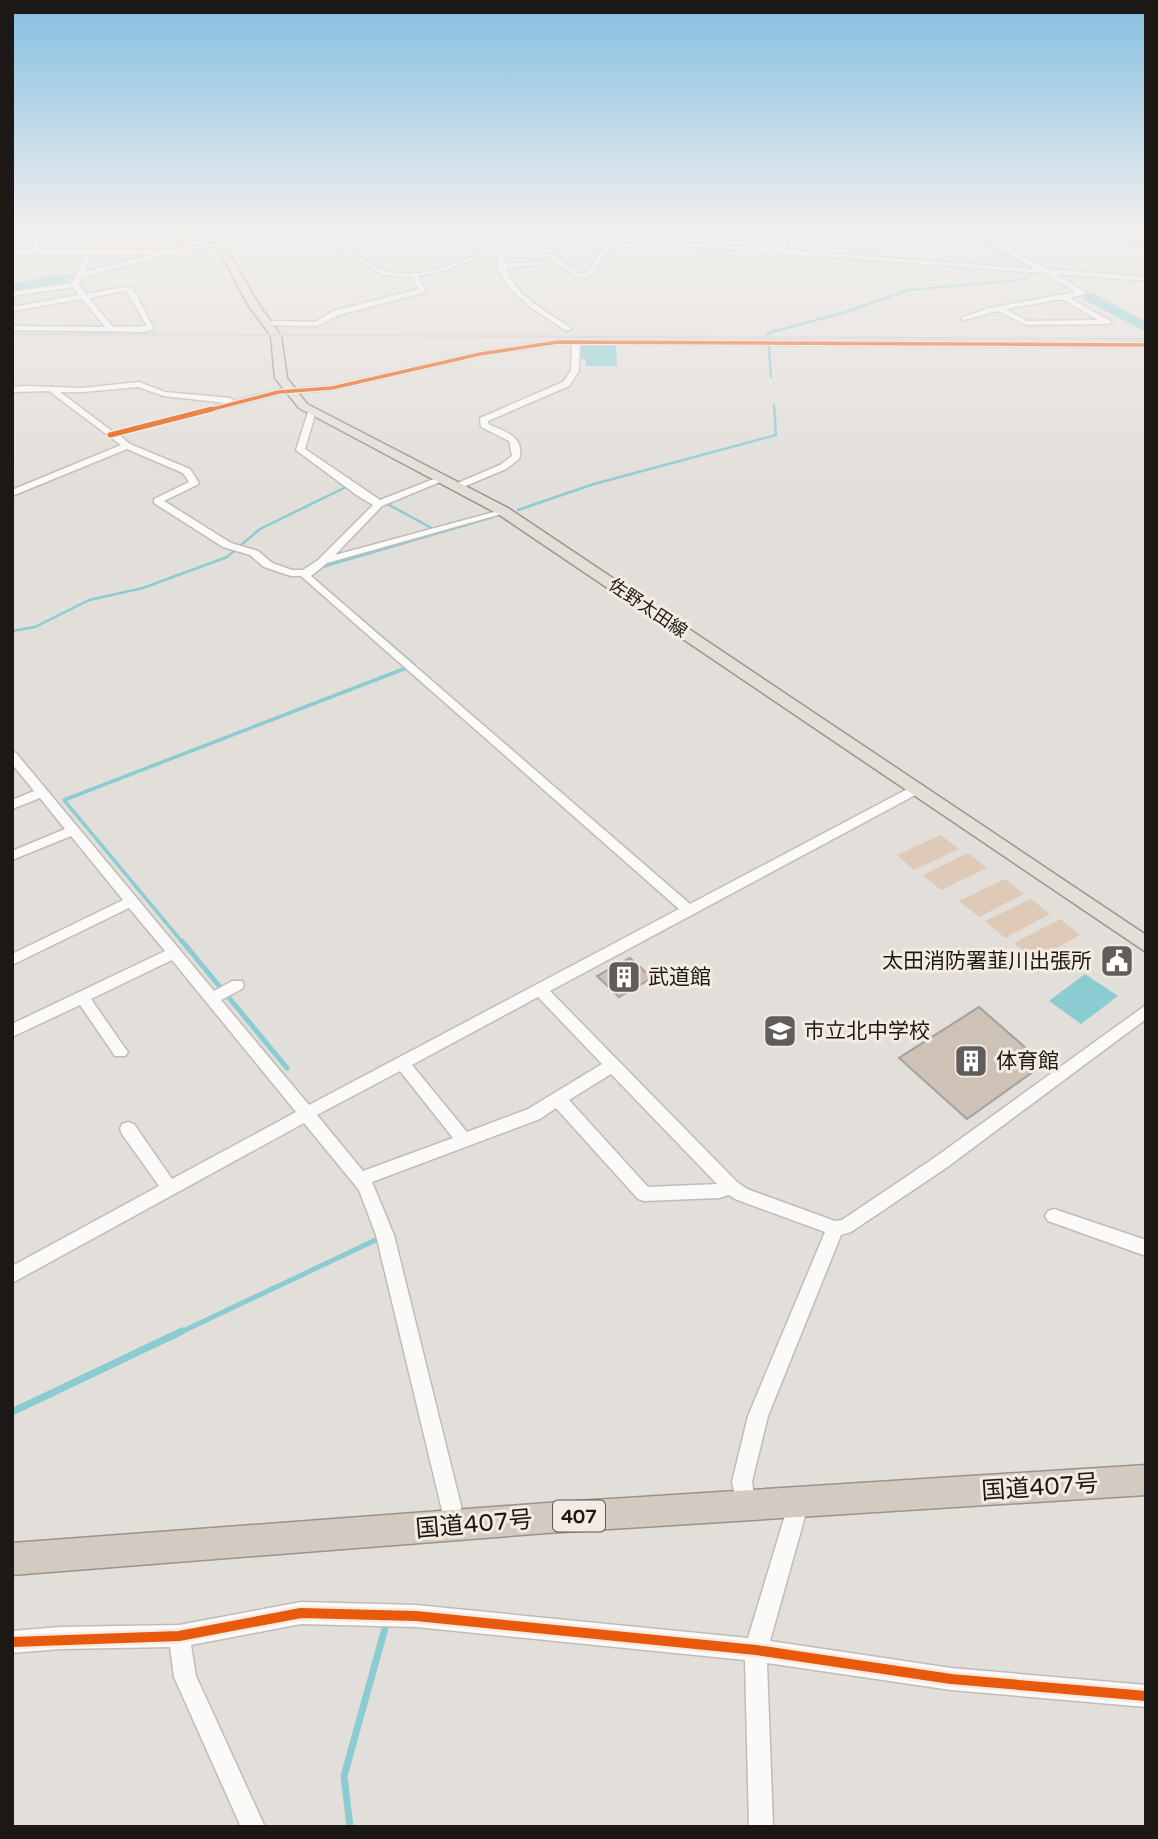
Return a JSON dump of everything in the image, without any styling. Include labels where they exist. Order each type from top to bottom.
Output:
[{"type":"highway","name":"国道407号","points":[[12,1559],[1146,1480]]},
{"type":"main road","points":[[263,318],[276,336],[281,378],[288,391]]},
{"type":"main road","name":"佐野太田線","points":[[288,391],[312,411],[502,511],[1146,945]]},
{"type":"street","points":[[53,318],[58,329]]},
{"type":"street","points":[[102,318],[110,329]]},
{"type":"street","points":[[12,328],[143,330],[151,327],[146,318]]},
{"type":"street","points":[[267,323],[317,324],[328,318]]},
{"type":"street","points":[[551,318],[567,329]]},
{"type":"street","points":[[1016,318],[1026,323],[1108,322],[1101,318]]},
{"type":"street","points":[[456,486],[503,467],[516,457],[516,443],[484,425],[483,420],[552,393],[566,384],[575,371],[576,342]]},
{"type":"street","points":[[110,435],[234,401],[288,391],[332,388],[480,354],[576,342],[1146,345]]},
{"type":"street","points":[[12,390],[82,390],[139,384],[164,394],[234,401]]},
{"type":"street","points":[[51,389],[127,446],[187,471],[194,483],[157,501],[227,545],[254,553],[268,565],[291,573],[305,573],[322,562],[383,502],[442,479]]},
{"type":"street","points":[[312,411],[300,450],[361,494],[383,502]]},
{"type":"street","points":[[12,493],[127,446]]},
{"type":"street","points":[[322,562],[502,511]]},
{"type":"street","points":[[305,573],[410,668],[690,911]]},
{"type":"street","points":[[13,759],[366,1186],[385,1235],[451,1506],[453,1527]]},
{"type":"street","points":[[12,1275],[307,1113],[917,789]]},
{"type":"street","points":[[12,805],[43,793]]},
{"type":"street","points":[[12,856],[74,830]]},
{"type":"street","points":[[12,960],[132,901]]},
{"type":"street","points":[[12,1031],[174,953]]},
{"type":"street","points":[[212,998],[237,985]]},
{"type":"street","points":[[540,990],[731,1186],[741,1194],[835,1228],[845,1227],[940,1163],[1146,1011]]},
{"type":"street","points":[[82,997],[120,1052]]},
{"type":"street","points":[[403,1064],[464,1140]]},
{"type":"street","points":[[360,1179],[534,1114],[613,1065]]},
{"type":"street","points":[[558,1099],[644,1194],[719,1191],[731,1186]]},
{"type":"street","points":[[128,1129],[170,1189]]},
{"type":"street","points":[[1054,1216],[1146,1248]]},
{"type":"street","points":[[746,1506],[742,1482],[758,1416],[835,1228]]},
{"type":"street","points":[[761,1827],[756,1650],[799,1503]]},
{"type":"street","points":[[12,1642],[60,1638],[179,1636],[301,1613],[416,1616],[756,1650],[951,1679],[1146,1696]]},
{"type":"street","points":[[179,1636],[185,1677],[253,1827]]},
{"type":"shaded area","points":[[941,835],[959,849],[914,870],[897,855]]},
{"type":"shaded area","points":[[968,853],[987,868],[941,890],[923,875]]},
{"type":"shaded area","points":[[1005,879],[1024,894],[979,917],[959,901]]},
{"type":"shaded area","points":[[1031,899],[1050,914],[1005,938],[985,921]]},
{"type":"shaded area","points":[[1060,919],[1080,935],[1035,960],[1014,943]]},
{"type":"water","points":[[616,344],[617,366],[586,366],[586,359],[581,359],[581,346]]},
{"type":"water","points":[[1085,974],[1118,996],[1081,1024],[1049,1001]]},
{"type":"building","name":"武道館","points":[[630,958],[652,978],[619,997],[597,976]]},
{"type":"building","name":"体育館","points":[[979,1007],[1044,1064],[967,1119],[899,1058]]},
{"type":"waterway","points":[[771,377],[768,333],[824,318]]},
{"type":"waterway","points":[[1128,318],[1146,328]]},
{"type":"waterway","points":[[518,510],[594,484],[776,435],[774,405]]},
{"type":"waterway","points":[[12,631],[35,627],[89,600],[143,588],[227,557],[260,529],[344,488]]},
{"type":"waterway","points":[[371,495],[437,531]]},
{"type":"waterway","points":[[319,568],[493,517]]},
{"type":"waterway","points":[[354,613],[388,642]]},
{"type":"waterway","points":[[183,943],[64,800],[414,665],[386,641]]},
{"type":"waterway","points":[[182,941],[287,1068]]},
{"type":"waterway","points":[[179,1333],[382,1237]]},
{"type":"waterway","points":[[12,1412],[182,1331]]},
{"type":"waterway","points":[[350,1827],[344,1776],[387,1621]]},
{"type":"railway","points":[[12,334],[1146,339]]},
{"type":"cycle path","points":[[110,435],[279,392],[332,388],[480,354],[558,342],[1146,345]]},
{"type":"cycle path","points":[[12,1642],[60,1638],[179,1636],[301,1613],[416,1616],[756,1650],[951,1679],[1146,1696]]},
{"type":"place","name":"太田消防署韮川出張所","points":[[1117,961]]},
{"type":"place","name":"武道館","points":[[624,977]]},
{"type":"place","name":"市立北中学校","points":[[780,1031]]},
{"type":"place","name":"体育館","points":[[971,1061]]}]
